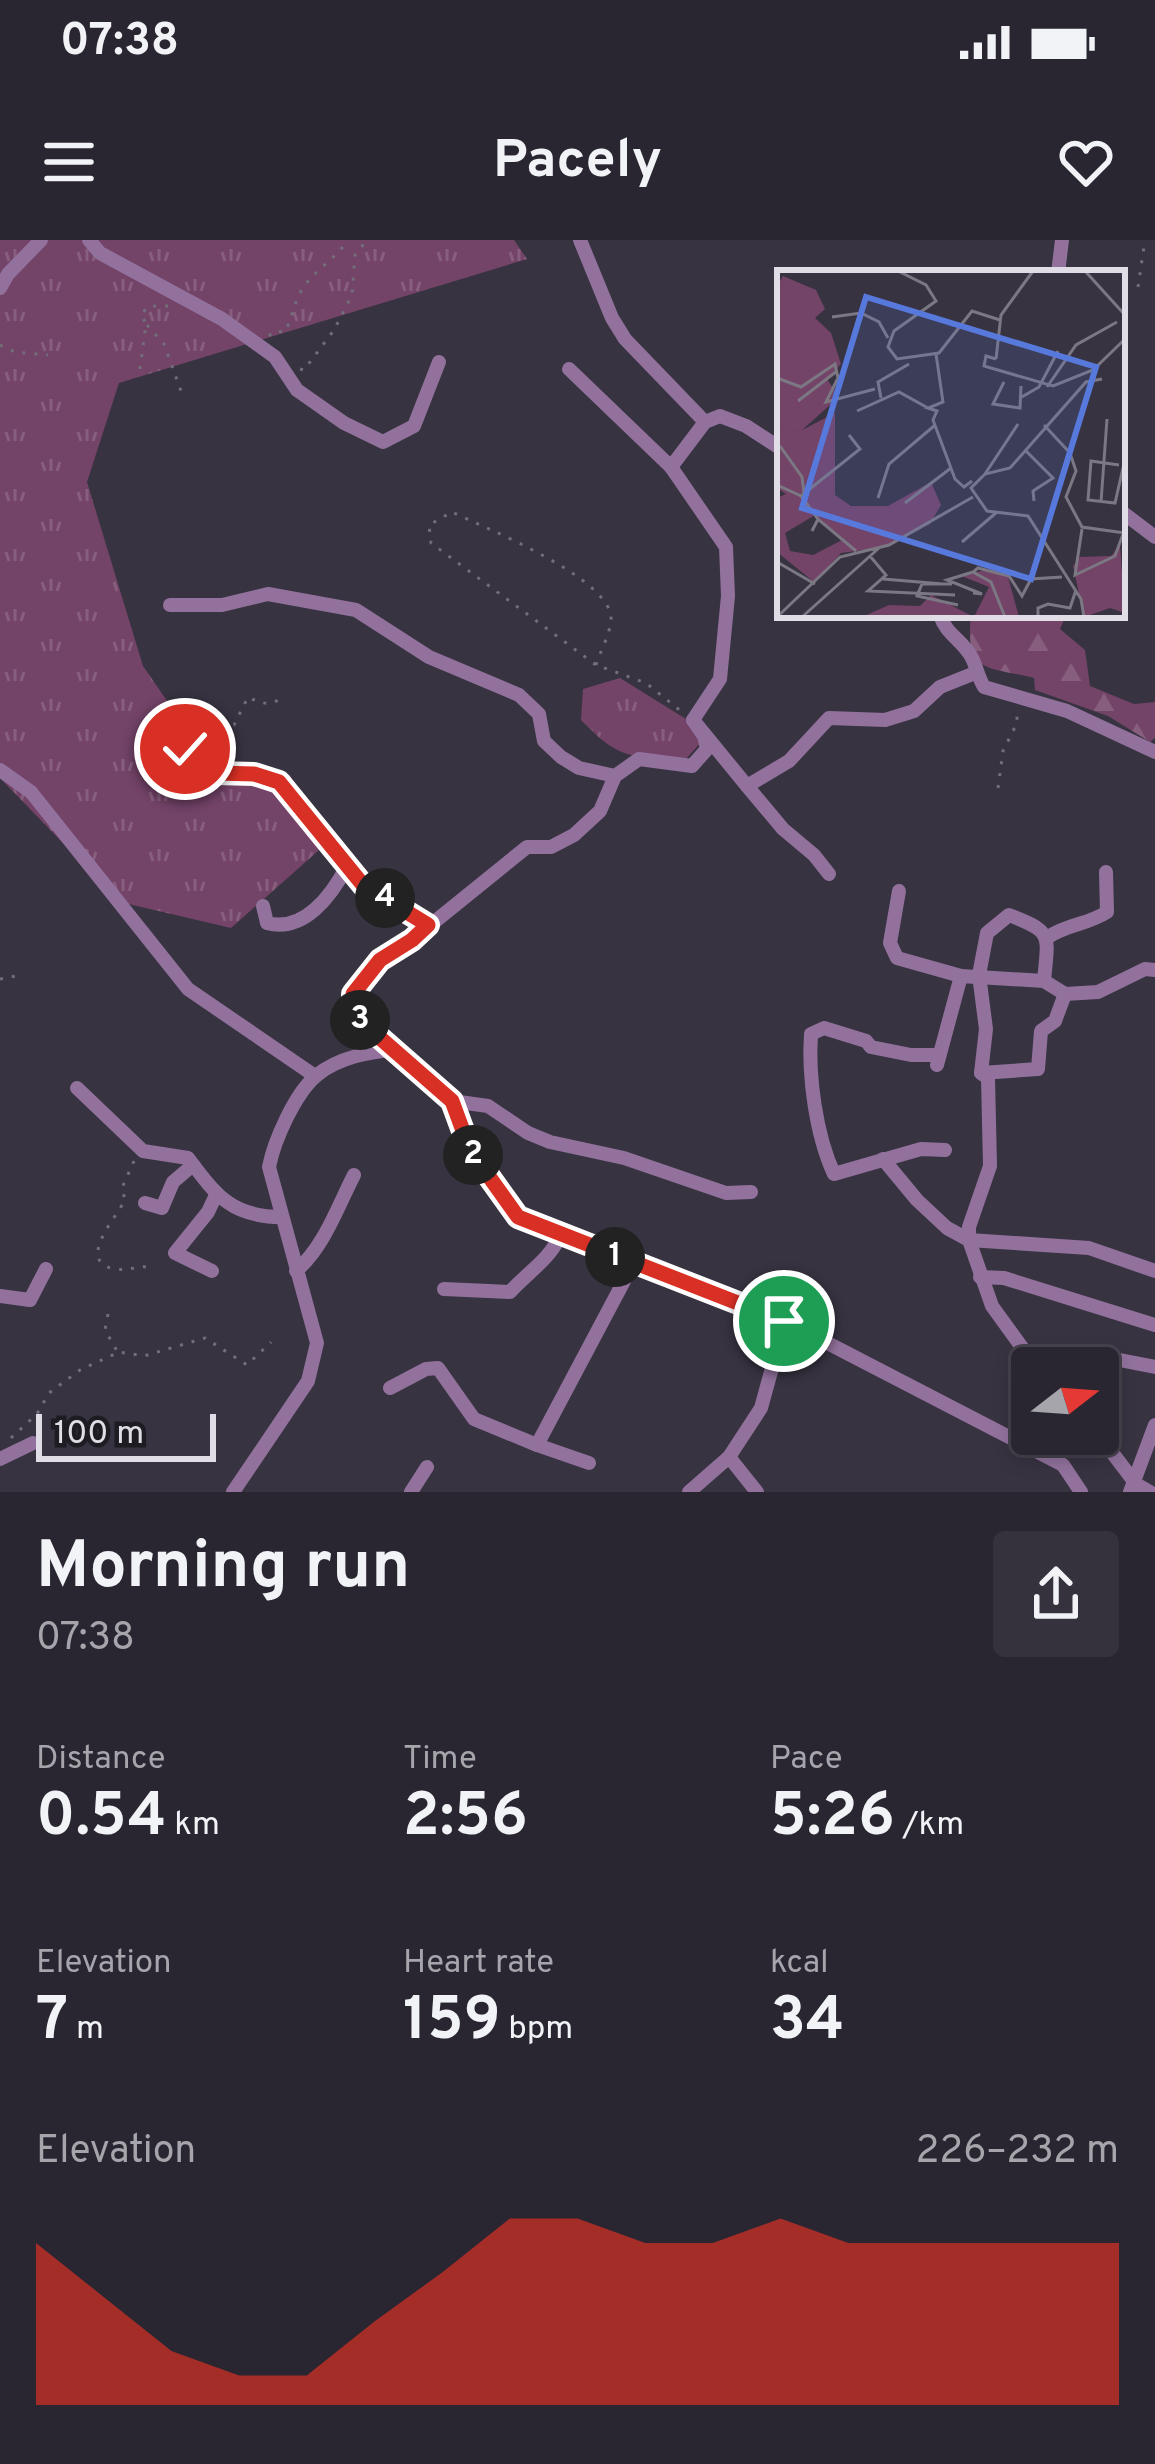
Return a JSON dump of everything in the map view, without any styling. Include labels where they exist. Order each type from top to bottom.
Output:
[{"type":"street","points":[[0,288],[41,240]]},
{"type":"street","points":[[89,240],[100,253],[260,345],[275,357],[297,390],[344,423],[383,442],[414,426],[439,362]]},
{"type":"street","points":[[580,240],[625,339],[705,422]]},
{"type":"street","points":[[1058,270],[1062,240]]},
{"type":"street","points":[[569,368],[671,467],[726,547],[728,596],[720,679],[693,720]]},
{"type":"street","points":[[671,467],[705,422],[720,416],[777,446]]},
{"type":"street","points":[[1125,514],[1155,537]]},
{"type":"street","points":[[170,605],[222,605],[268,594],[356,610],[429,657],[520,695],[539,714],[544,741],[561,757],[579,768],[614,776]]},
{"type":"street","points":[[941,618],[944,629],[972,657],[984,687],[1067,711],[1155,752]]},
{"type":"street","points":[[747,785],[789,761],[829,718],[885,720],[914,711],[940,687],[975,673]]},
{"type":"street","points":[[693,720],[707,748],[692,766],[639,759],[614,776],[600,811],[574,835],[551,847],[526,847],[412,940],[380,960],[353,994],[355,1016],[452,1101],[470,1150],[518,1217],[784,1321],[1063,1465],[1081,1492]]},
{"type":"street","points":[[693,720],[783,830],[829,874]]},
{"type":"street","points":[[190,753],[216,773],[254,774],[279,782],[363,885],[428,925]]},
{"type":"street","points":[[0,770],[31,792],[188,989],[315,1076]]},
{"type":"street","points":[[263,906],[267,923],[278,926],[302,919],[335,888],[346,866]]},
{"type":"street","points":[[1048,937],[1070,922],[1091,922],[1107,911],[1106,872]]},
{"type":"street","points":[[898,891],[890,943],[897,958],[961,976],[1044,981],[1065,994],[1099,992],[1145,969],[1155,970]]},
{"type":"street","points":[[981,1073],[986,1029],[979,974],[987,933],[1009,915],[1042,927],[1048,937],[1044,981]]},
{"type":"street","points":[[945,1150],[921,1149],[834,1174],[826,1156],[811,1034],[824,1028],[866,1040],[871,1047],[938,1060],[961,976]]},
{"type":"street","points":[[981,1073],[1038,1069],[1041,1031],[1054,1021],[1065,994]]},
{"type":"street","points":[[233,1492],[308,1381],[317,1343],[269,1167],[274,1140],[315,1076],[362,1053],[397,1049]]},
{"type":"street","points":[[981,1073],[988,1078],[990,1166],[969,1240],[992,1306],[1022,1347]]},
{"type":"street","points":[[77,1088],[143,1151],[188,1158],[216,1195],[258,1217],[281,1217]]},
{"type":"street","points":[[452,1101],[488,1106],[550,1142],[624,1158],[726,1193],[751,1192]]},
{"type":"street","points":[[883,1159],[946,1228],[969,1240],[1089,1248],[1155,1270]]},
{"type":"street","points":[[145,1202],[162,1208],[173,1182],[193,1165]]},
{"type":"street","points":[[296,1271],[309,1260],[332,1223],[354,1174]]},
{"type":"street","points":[[212,1271],[175,1253],[216,1195]]},
{"type":"street","points":[[444,1289],[510,1292],[534,1265],[547,1260],[560,1236]]},
{"type":"street","points":[[537,1445],[633,1264]]},
{"type":"street","points":[[0,1296],[30,1300],[46,1269]]},
{"type":"street","points":[[980,1277],[1004,1278],[1155,1325]]},
{"type":"street","points":[[689,1492],[729,1457],[761,1408],[784,1321]]},
{"type":"street","points":[[1119,1360],[1155,1367]]},
{"type":"street","points":[[390,1388],[426,1369],[438,1368],[475,1420],[589,1463]]},
{"type":"street","points":[[1133,1488],[1155,1425]]},
{"type":"street","points":[[0,1459],[33,1443]]},
{"type":"street","points":[[1112,1455],[1133,1488],[1150,1492]]},
{"type":"street","points":[[729,1457],[758,1492]]},
{"type":"street","points":[[411,1492],[427,1467]]},
{"type":"path","points":[[260,345],[274,331],[285,332],[306,284],[348,240]]},
{"type":"path","points":[[275,357],[304,370],[314,361],[352,295],[355,255],[367,240]]},
{"type":"path","points":[[1138,287],[1145,240]]},
{"type":"path","points":[[181,391],[164,344],[141,314],[149,307],[180,307],[189,302]]},
{"type":"path","points":[[140,369],[146,324]]},
{"type":"path","points":[[0,345],[15,352],[48,355]]},
{"type":"path","points":[[596,665],[611,620],[608,604],[559,563],[452,512],[429,525],[431,543],[596,665],[646,682],[693,720]]},
{"type":"path","points":[[190,753],[234,724],[248,697],[262,704],[282,698]]},
{"type":"path","points":[[998,788],[1004,751],[1017,723],[1017,697]]},
{"type":"path","points":[[0,979],[22,975]]},
{"type":"path","points":[[143,1151],[122,1188],[125,1200],[98,1243],[97,1254],[110,1269],[153,1267]]},
{"type":"path","points":[[108,1314],[105,1330],[112,1349],[119,1352],[144,1355],[205,1338],[247,1365],[271,1342]]},
{"type":"path","points":[[8,1443],[60,1384],[119,1352]]},
{"type":"green space","points":[[0,240],[514,240],[527,259],[119,383],[87,482],[143,666],[216,772],[290,775],[327,843],[231,928],[120,902],[0,778]]},
{"type":"green space","points":[[971,618],[1065,618],[1060,629],[1085,650],[1090,686],[1134,704],[1155,702],[1155,738],[1150,742],[1108,716],[1035,690],[1034,678],[982,664],[971,648]]},
{"type":"green space","points":[[620,678],[702,729],[702,741],[686,759],[617,750],[581,720],[583,689]]},
{"type":"route","points":[[185,749],[216,773],[254,774],[279,782],[363,885],[428,925],[380,960],[353,994],[355,1016],[452,1101],[470,1150],[518,1217],[784,1321]]}]
